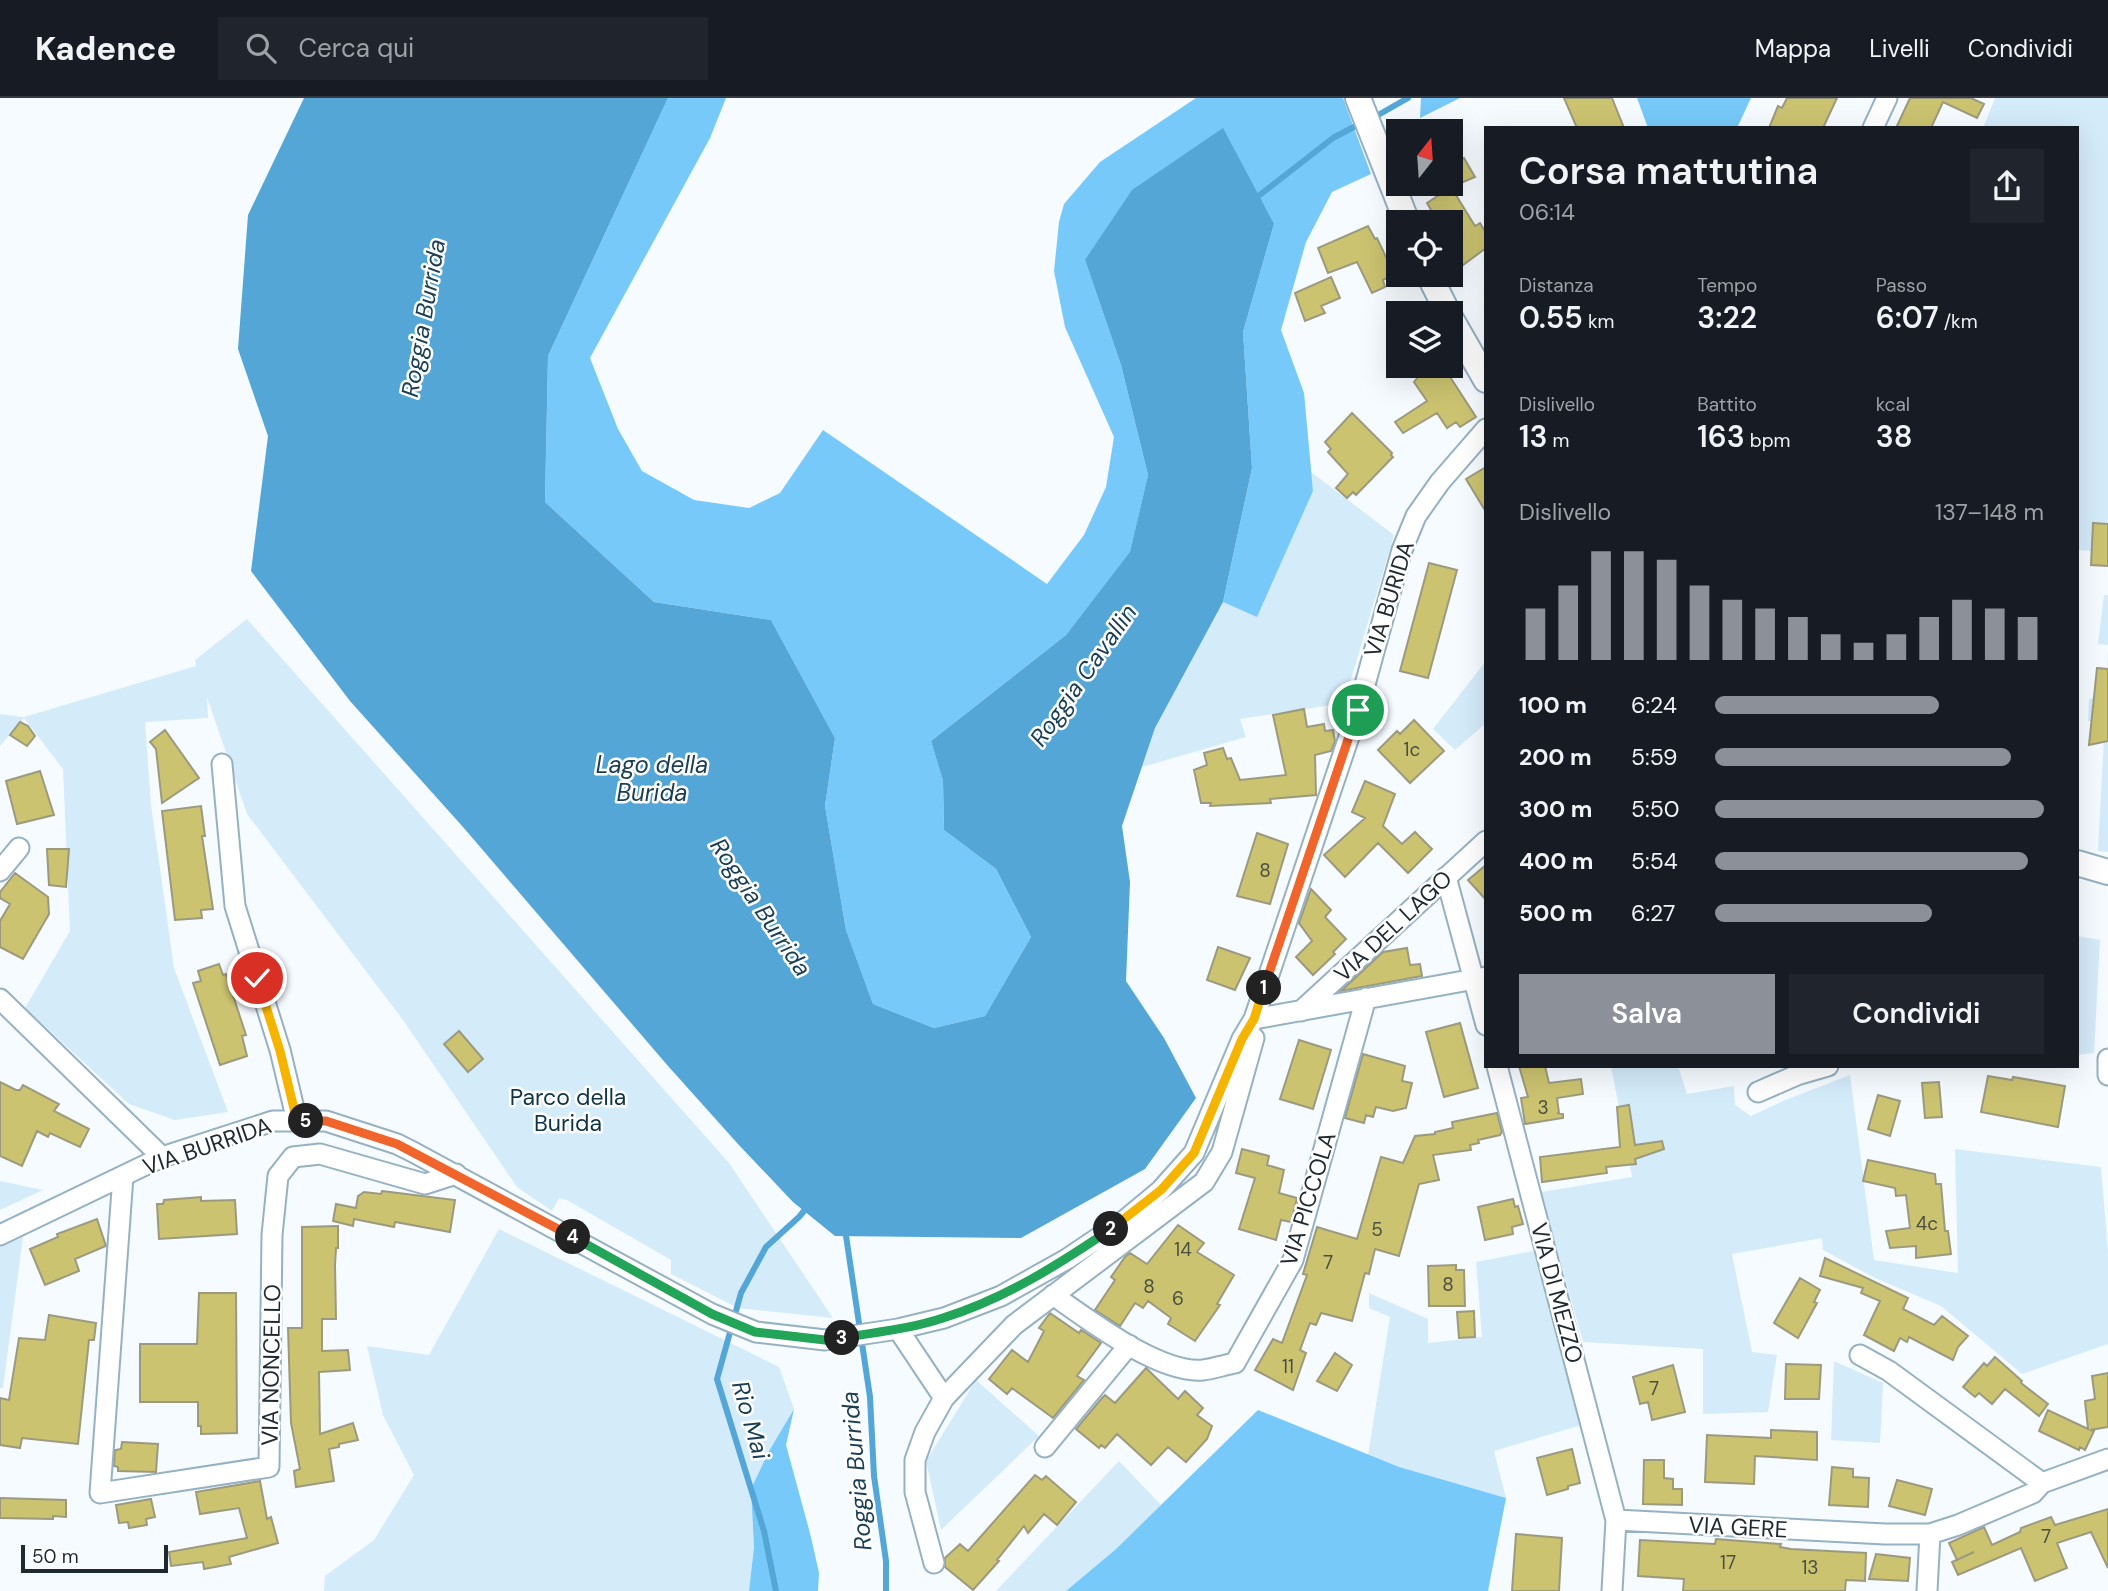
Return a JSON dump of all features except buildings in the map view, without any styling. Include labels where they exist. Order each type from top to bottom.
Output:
[{"type":"main road","points":[[1359,100],[1402,210]]},
{"type":"main road","points":[[1463,340],[1484,377]]},
{"type":"main road","points":[[2079,864],[2108,872]]},
{"type":"street","points":[[1874,126],[1887,98]]},
{"type":"street","name":"VIA BURIDA","points":[[841,1338],[944,1318],[1001,1296],[1067,1259],[1125,1220],[1161,1190],[1194,1153],[1242,1039],[1254,1019],[1358,710],[1402,550],[1416,516],[1440,482],[1484,431]]},
{"type":"street","points":[[222,764],[235,906],[280,1051],[297,1121]]},
{"type":"street","name":"VIA DEL LAGO","points":[[1301,1011],[1484,843]]},
{"type":"street","points":[[0,871],[19,848]]},
{"type":"street","points":[[1446,877],[1480,978],[1484,1009]]},
{"type":"street","points":[[934,1563],[915,1492],[915,1460],[925,1432],[944,1398],[1014,1325],[1204,1182],[1222,1152],[1254,1036],[1254,1019],[1480,978]]},
{"type":"street","name":"VIA PICCOLA","points":[[1053,1295],[1129,1345],[1168,1366],[1202,1370],[1235,1363],[1293,1260],[1366,998]]},
{"type":"street","points":[[0,999],[162,1157]]},
{"type":"street","points":[[2108,1059],[2108,1075]]},
{"type":"street","name":"VIA DI MEZZO","points":[[1498,1068],[1616,1520]]},
{"type":"street","points":[[1758,1092],[1797,1074],[1820,1068]]},
{"type":"street","name":"VIA BURRIDA","points":[[0,1235],[162,1157],[272,1121],[326,1121],[397,1144],[733,1323],[755,1332],[825,1340],[841,1338]]},
{"type":"street","name":"VIA NONCELLO","points":[[123,1176],[100,1493],[269,1467],[272,1235],[278,1177],[293,1157],[320,1154],[425,1184],[456,1174]]},
{"type":"street","points":[[898,1329],[944,1398]]},
{"type":"street","points":[[1045,1447],[1129,1345]]},
{"type":"street","points":[[1860,1355],[1889,1371],[2042,1483]]},
{"type":"street","name":"VIA GERE","points":[[1616,1520],[1872,1534],[1930,1534],[2033,1493],[2042,1483],[2108,1459]]},
{"type":"street","points":[[1612,1591],[1616,1520]]},
{"type":"street","points":[[1927,1591],[1930,1534]]},
{"type":"green space","points":[[1995,98],[2108,98],[2106,566],[2091,565],[2092,551],[2079,550],[2079,126],[1984,126]]},
{"type":"green space","points":[[1311,472],[1394,535],[1344,703],[1240,719],[1246,737],[1142,767],[1155,728],[1223,602],[1257,616],[1313,491]]},
{"type":"green space","points":[[2104,595],[2108,595],[2108,645],[2098,644]]},
{"type":"green space","name":"Parco della Burida","points":[[247,619],[729,1163],[833,1318],[738,1308],[671,1274],[671,1260],[567,1200],[559,1198],[552,1211],[517,1187],[403,1020],[247,814],[207,697],[208,718],[145,722],[151,805],[174,968],[228,1112],[175,1120],[129,1104],[25,1008],[70,931],[63,769],[24,718],[0,746],[0,714],[24,717],[196,666],[195,660]]},
{"type":"green space","points":[[2108,649],[2108,852],[2098,851],[2104,737],[2093,722],[2088,721],[2089,699],[2094,698],[2096,677],[2107,677]]},
{"type":"green space","points":[[1484,664],[1484,725],[1455,750],[1433,729]]},
{"type":"green space","points":[[2079,936],[2100,940],[2094,1053],[2079,1055]]},
{"type":"green space","points":[[1611,1068],[1679,1068],[1687,1094],[1734,1086],[1735,1105],[1751,1116],[1850,1075],[1874,1260],[1958,1273],[1955,1149],[2101,1167],[2108,1252],[2108,1344],[2022,1374],[1941,1306],[1875,1278],[1823,1250],[1822,1238],[1732,1254],[1752,1352],[1777,1355],[1768,1412],[1703,1414],[1703,1349],[1583,1342],[1541,1192],[1632,1177]]},
{"type":"green space","points":[[0,1181],[43,1190],[0,1210]]},
{"type":"green space","points":[[499,1229],[779,1367],[794,1409],[769,1451],[751,1489],[754,1547],[749,1591],[324,1591],[325,1576],[374,1540],[414,1475],[383,1415],[367,1346],[429,1355]]},
{"type":"green space","points":[[23,1237],[3,1388],[0,1388],[0,1247]]},
{"type":"green space","points":[[1533,1251],[1585,1424],[1494,1451],[1506,1498],[1399,1468],[1368,1455],[1390,1317],[1369,1308],[1369,1293],[1428,1319],[1428,1343],[1482,1337],[1476,1262]]},
{"type":"green space","points":[[1834,1361],[1883,1383],[1880,1443],[1831,1440]]},
{"type":"green space","points":[[976,1380],[1039,1436],[941,1530],[926,1461]]},
{"type":"green space","points":[[1119,1461],[1161,1505],[1116,1549],[1066,1591],[996,1591]]},
{"type":"shaded area","points":[[668,98],[726,98],[710,138],[590,358],[618,429],[642,471],[694,500],[749,508],[780,493],[823,430],[1047,584],[1084,535],[1106,487],[1114,437],[1065,327],[1054,271],[1059,222],[1064,204],[1100,162],[1196,98],[1343,98],[1371,174],[1332,192],[1306,242],[1281,330],[1304,393],[1313,491],[1257,617],[1223,602],[1252,468],[1243,332],[1274,224],[1085,260],[1121,365],[1148,475],[1130,553],[1066,635],[931,741],[943,781],[944,830],[996,869],[1031,937],[985,1016],[934,1028],[873,1004],[846,930],[825,806],[835,738],[771,620],[654,602],[545,502],[548,356]]},
{"type":"shaded area","points":[[1421,98],[1460,98],[1420,118]]},
{"type":"shaded area","points":[[1637,98],[1751,98],[1738,126],[1647,126]]},
{"type":"shaded area","points":[[794,1409],[786,1445],[819,1573],[818,1591],[749,1591],[754,1547],[751,1489],[769,1451]]},
{"type":"shaded area","points":[[1258,1410],[1399,1467],[1506,1498],[1488,1591],[1066,1591],[1116,1549]]},
{"type":"water","name":"Lago della Burida","points":[[304,98],[668,98],[548,356],[545,502],[654,602],[771,620],[835,738],[825,806],[846,930],[873,1004],[934,1028],[985,1016],[1031,937],[996,869],[944,830],[943,781],[931,741],[1066,635],[1130,552],[1148,475],[1121,365],[1085,260],[1132,190],[1223,128],[1274,224],[1243,332],[1252,468],[1223,602],[1155,728],[1122,826],[1130,882],[1126,981],[1164,1038],[1196,1098],[1145,1169],[1021,1238],[835,1236],[793,1202],[738,1144],[350,701],[251,571],[268,436],[238,349],[248,215]]},
{"type":"waterway","name":"Roggia Cavallin","points":[[1373,118],[1408,98]]},
{"type":"waterway","name":"Roggia Cavallin","points":[[1252,201],[1333,138],[1363,122]]},
{"type":"waterway","name":"Rio Mai","points":[[776,1591],[764,1531],[717,1379],[741,1293],[766,1247],[808,1206]]},
{"type":"waterway","name":"Roggia Burrida","points":[[845,1229],[870,1397],[874,1476],[886,1561],[886,1591]]},
{"type":"route","points":[[257,978],[280,1051],[297,1121],[326,1121],[397,1144],[712,1314],[755,1332],[825,1340],[898,1329],[944,1318],[1001,1296],[1067,1259],[1125,1220],[1161,1190],[1194,1153],[1242,1039],[1254,1019],[1358,710]]}]
